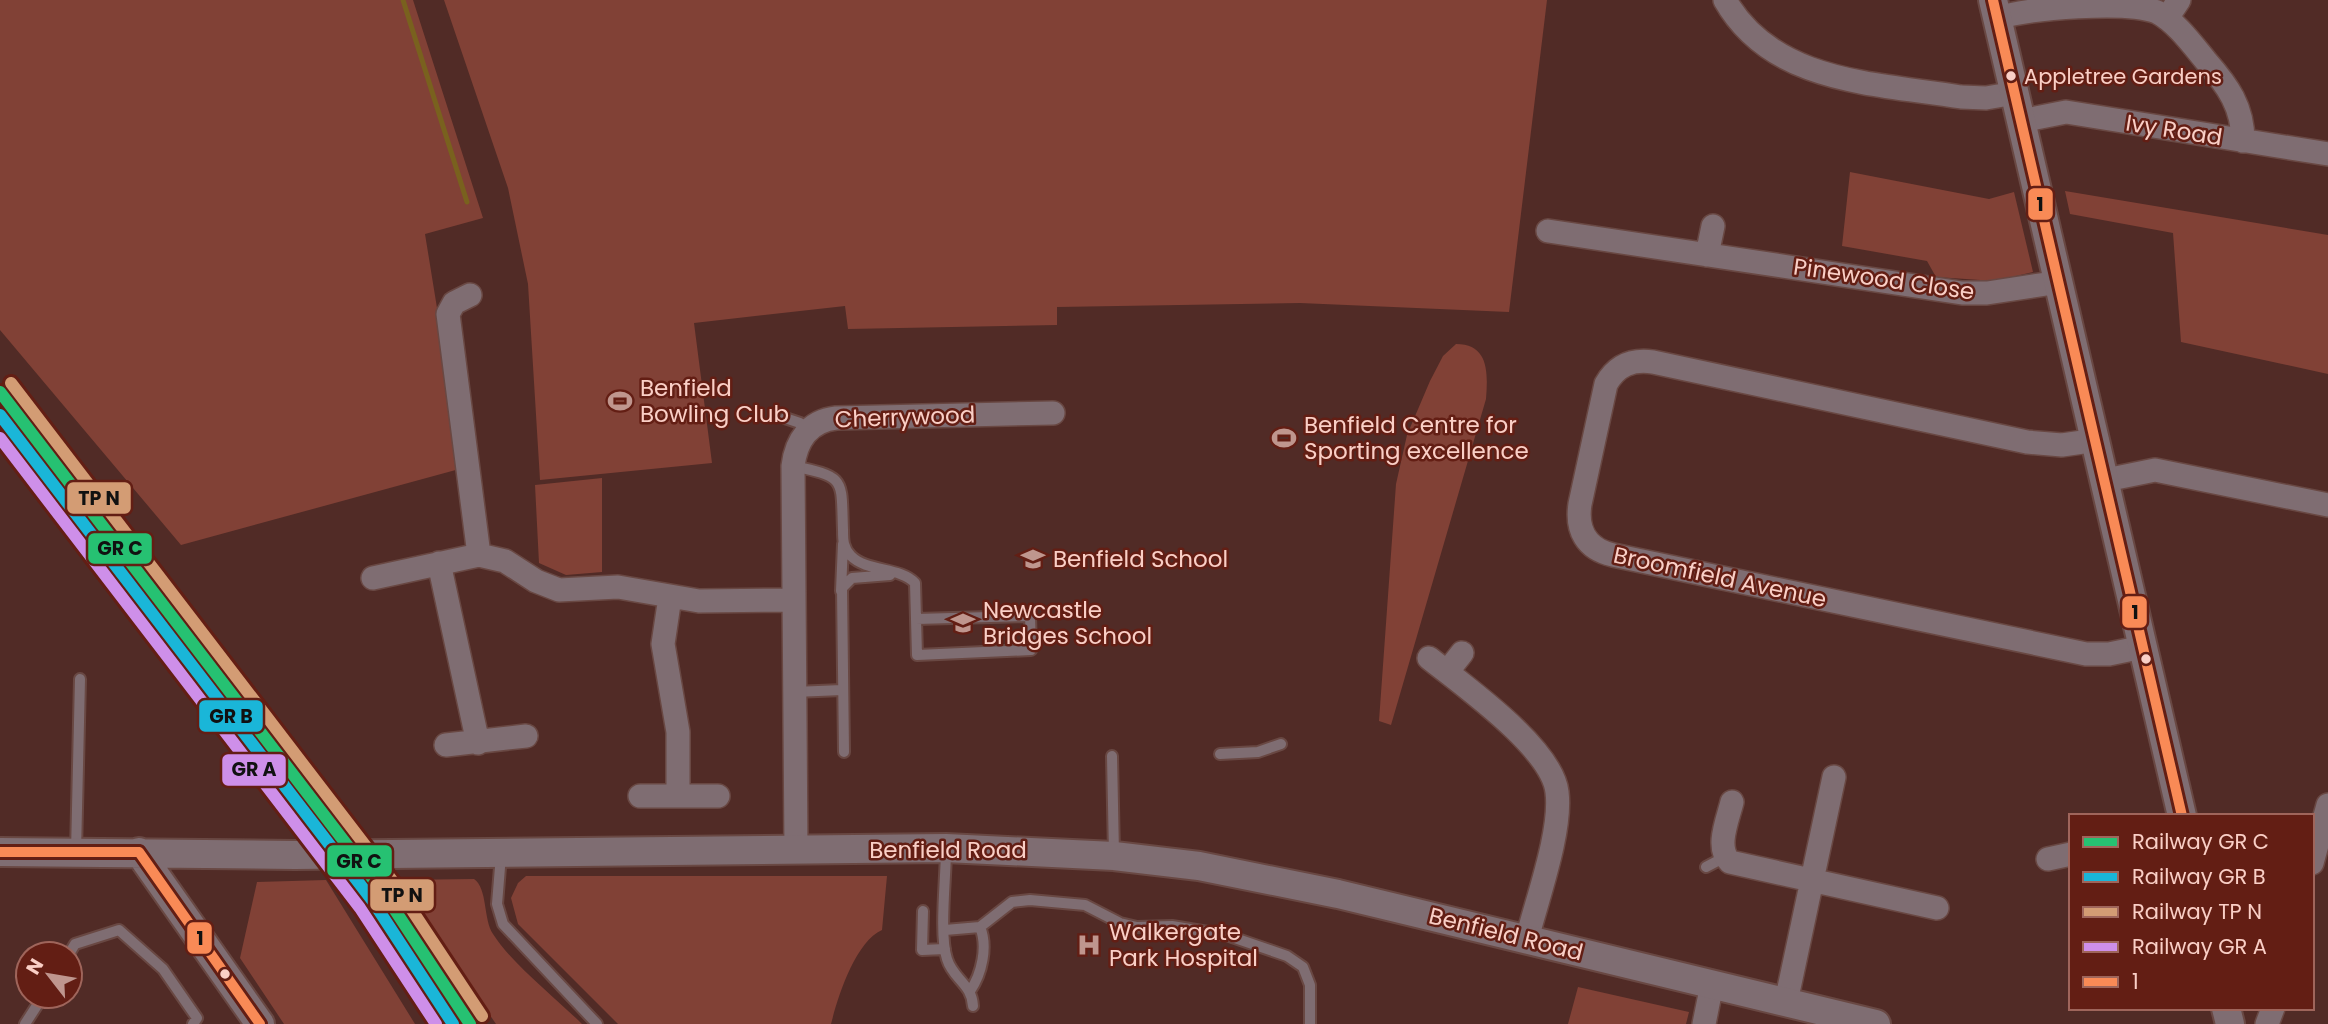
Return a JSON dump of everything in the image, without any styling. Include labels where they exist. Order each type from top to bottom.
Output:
[{"type":"street","points":[[1725,0],[1739,22],[1761,45],[1806,69],[1968,98],[2015,93]]},
{"type":"street","points":[[2182,814],[1995,9],[2127,5],[2173,9],[2204,58],[2234,95],[2240,111],[2243,141]]},
{"type":"street","name":"Ivy Road","points":[[2021,121],[2066,112],[2328,154]]},
{"type":"street","points":[[1707,255],[1713,226]]},
{"type":"street","name":"Pinewood Close","points":[[1548,231],[1962,293],[1987,293],[2060,282]]},
{"type":"street","points":[[470,295],[454,303],[448,314],[479,555]]},
{"type":"street","name":"Broomfield Avenue","points":[[2097,440],[2063,445],[2027,442],[1653,362],[1635,361],[1618,369],[1606,384],[1580,504],[1579,524],[1588,543],[1598,551],[1613,555],[2086,654],[2109,654],[2143,647]]},
{"type":"street","name":"Cherrywood","points":[[796,850],[793,466],[797,447],[808,430],[820,422],[836,418],[1058,412]]},
{"type":"street","points":[[2106,480],[2155,470],[2328,505]]},
{"type":"street","points":[[373,578],[479,555],[505,561],[536,581],[559,590],[625,587],[699,601],[793,600]]},
{"type":"street","points":[[439,563],[478,743]]},
{"type":"street","points":[[670,597],[663,645],[678,732],[678,796]]},
{"type":"street","points":[[1462,653],[1438,665],[1530,744],[1554,778],[1557,792],[1555,822],[1527,939]]},
{"type":"street","points":[[446,746],[526,736]]},
{"type":"street","points":[[1786,1002],[1834,777]]},
{"type":"street","points":[[640,796],[718,796]]},
{"type":"street","points":[[1732,802],[1723,844],[1715,862],[1736,864],[1937,908]]},
{"type":"street","points":[[2314,856],[2328,805]]},
{"type":"street","name":"Benfield Road","points":[[0,852],[295,855],[946,848],[1114,856],[1252,876],[1527,939],[1876,1024]]},
{"type":"street","points":[[139,852],[260,1024]]},
{"type":"street","points":[[2048,859],[2069,854]]},
{"type":"street","points":[[1704,1024],[1712,984]]},
{"type":"lane","points":[[785,418],[800,423],[808,430]]},
{"type":"lane","points":[[793,466],[827,474],[838,481],[842,494],[844,752]]},
{"type":"lane","points":[[843,541],[848,552],[858,561],[915,583],[916,619],[917,655],[1031,650],[1030,616],[916,619]]},
{"type":"lane","points":[[841,594],[845,584],[852,578],[897,575]]},
{"type":"lane","points":[[76,852],[80,679]]},
{"type":"lane","points":[[794,692],[842,690]]},
{"type":"lane","points":[[1220,754],[1258,752],[1281,744]]},
{"type":"lane","points":[[1112,756],[1114,856]]},
{"type":"lane","points":[[946,848],[945,949],[949,966],[970,990],[972,1006]]},
{"type":"lane","points":[[501,852],[497,904],[503,924],[597,1024]]},
{"type":"lane","points":[[945,930],[980,927],[1012,902],[1030,900],[1085,905],[1121,923],[1137,927],[1172,926],[1226,934],[1287,956],[1303,967],[1310,985],[1310,1024]]},
{"type":"lane","points":[[923,911],[922,950],[945,949]]},
{"type":"lane","points":[[970,990],[977,978],[985,944],[980,927]]},
{"type":"lane","points":[[84,941],[119,930],[163,969],[197,1018],[193,1024]]},
{"type":"shaded area","points":[[0,0],[413,0],[483,218],[425,234],[463,468],[181,545],[0,330]]},
{"type":"shaded area","points":[[444,0],[1547,0],[1509,312],[1300,303],[1057,307],[1057,325],[848,329],[845,306],[694,323],[712,463],[540,480],[528,284],[508,188]]},
{"type":"shaded area","points":[[1850,172],[1989,199],[2014,192],[2033,272],[1995,281],[1936,277],[1927,261],[1842,246]]},
{"type":"shaded area","points":[[2065,191],[2328,235],[2328,374],[2181,342],[2173,233],[2070,214]]},
{"type":"shaded area","points":[[1456,344],[1467,345],[1481,355],[1486,370],[1486,399],[1391,725],[1379,721],[1396,484],[1407,435],[1430,381],[1443,356]]},
{"type":"shaded area","points":[[602,478],[602,572],[566,575],[539,563],[535,485]]},
{"type":"shaded area","points":[[526,876],[887,876],[882,930],[872,936],[856,958],[843,986],[831,1024],[618,1024],[518,924],[511,898],[518,883]]},
{"type":"shaded area","points":[[474,879],[481,890],[490,928],[501,945],[582,1024],[496,1024],[397,880]]},
{"type":"shaded area","points":[[326,880],[415,1024],[284,1024],[240,958],[257,882]]},
{"type":"shaded area","points":[[1578,987],[1689,1012],[1686,1024],[1568,1024]]},
{"type":"waterway","points":[[403,0],[467,202]]},
{"type":"transit line","name":"1","points":[[1993,0],[2182,814]]},
{"type":"transit line","points":[[11,383],[394,883],[482,1016]]},
{"type":"transit line","points":[[0,392],[383,892],[470,1024]]},
{"type":"transit line","points":[[0,415],[372,900],[453,1024]]},
{"type":"transit line","points":[[0,438],[360,908],[436,1024]]},
{"type":"transit line","name":"1","points":[[0,852],[139,852]]},
{"type":"transit line","name":"1","points":[[139,852],[260,1024]]},
{"type":"place","name":"Appletree Gardens","points":[[2011,76]]},
{"type":"place","name":"Benfield Bowling Club","points":[[620,401]]},
{"type":"place","name":"Benfield Centre for Sporting excellence","points":[[1284,438]]},
{"type":"place","name":"Benfield School","points":[[1033,559]]},
{"type":"place","name":"Newcastle Bridges School","points":[[963,623]]},
{"type":"place","name":"Walkergate Park Hospital","points":[[1089,945]]}]
